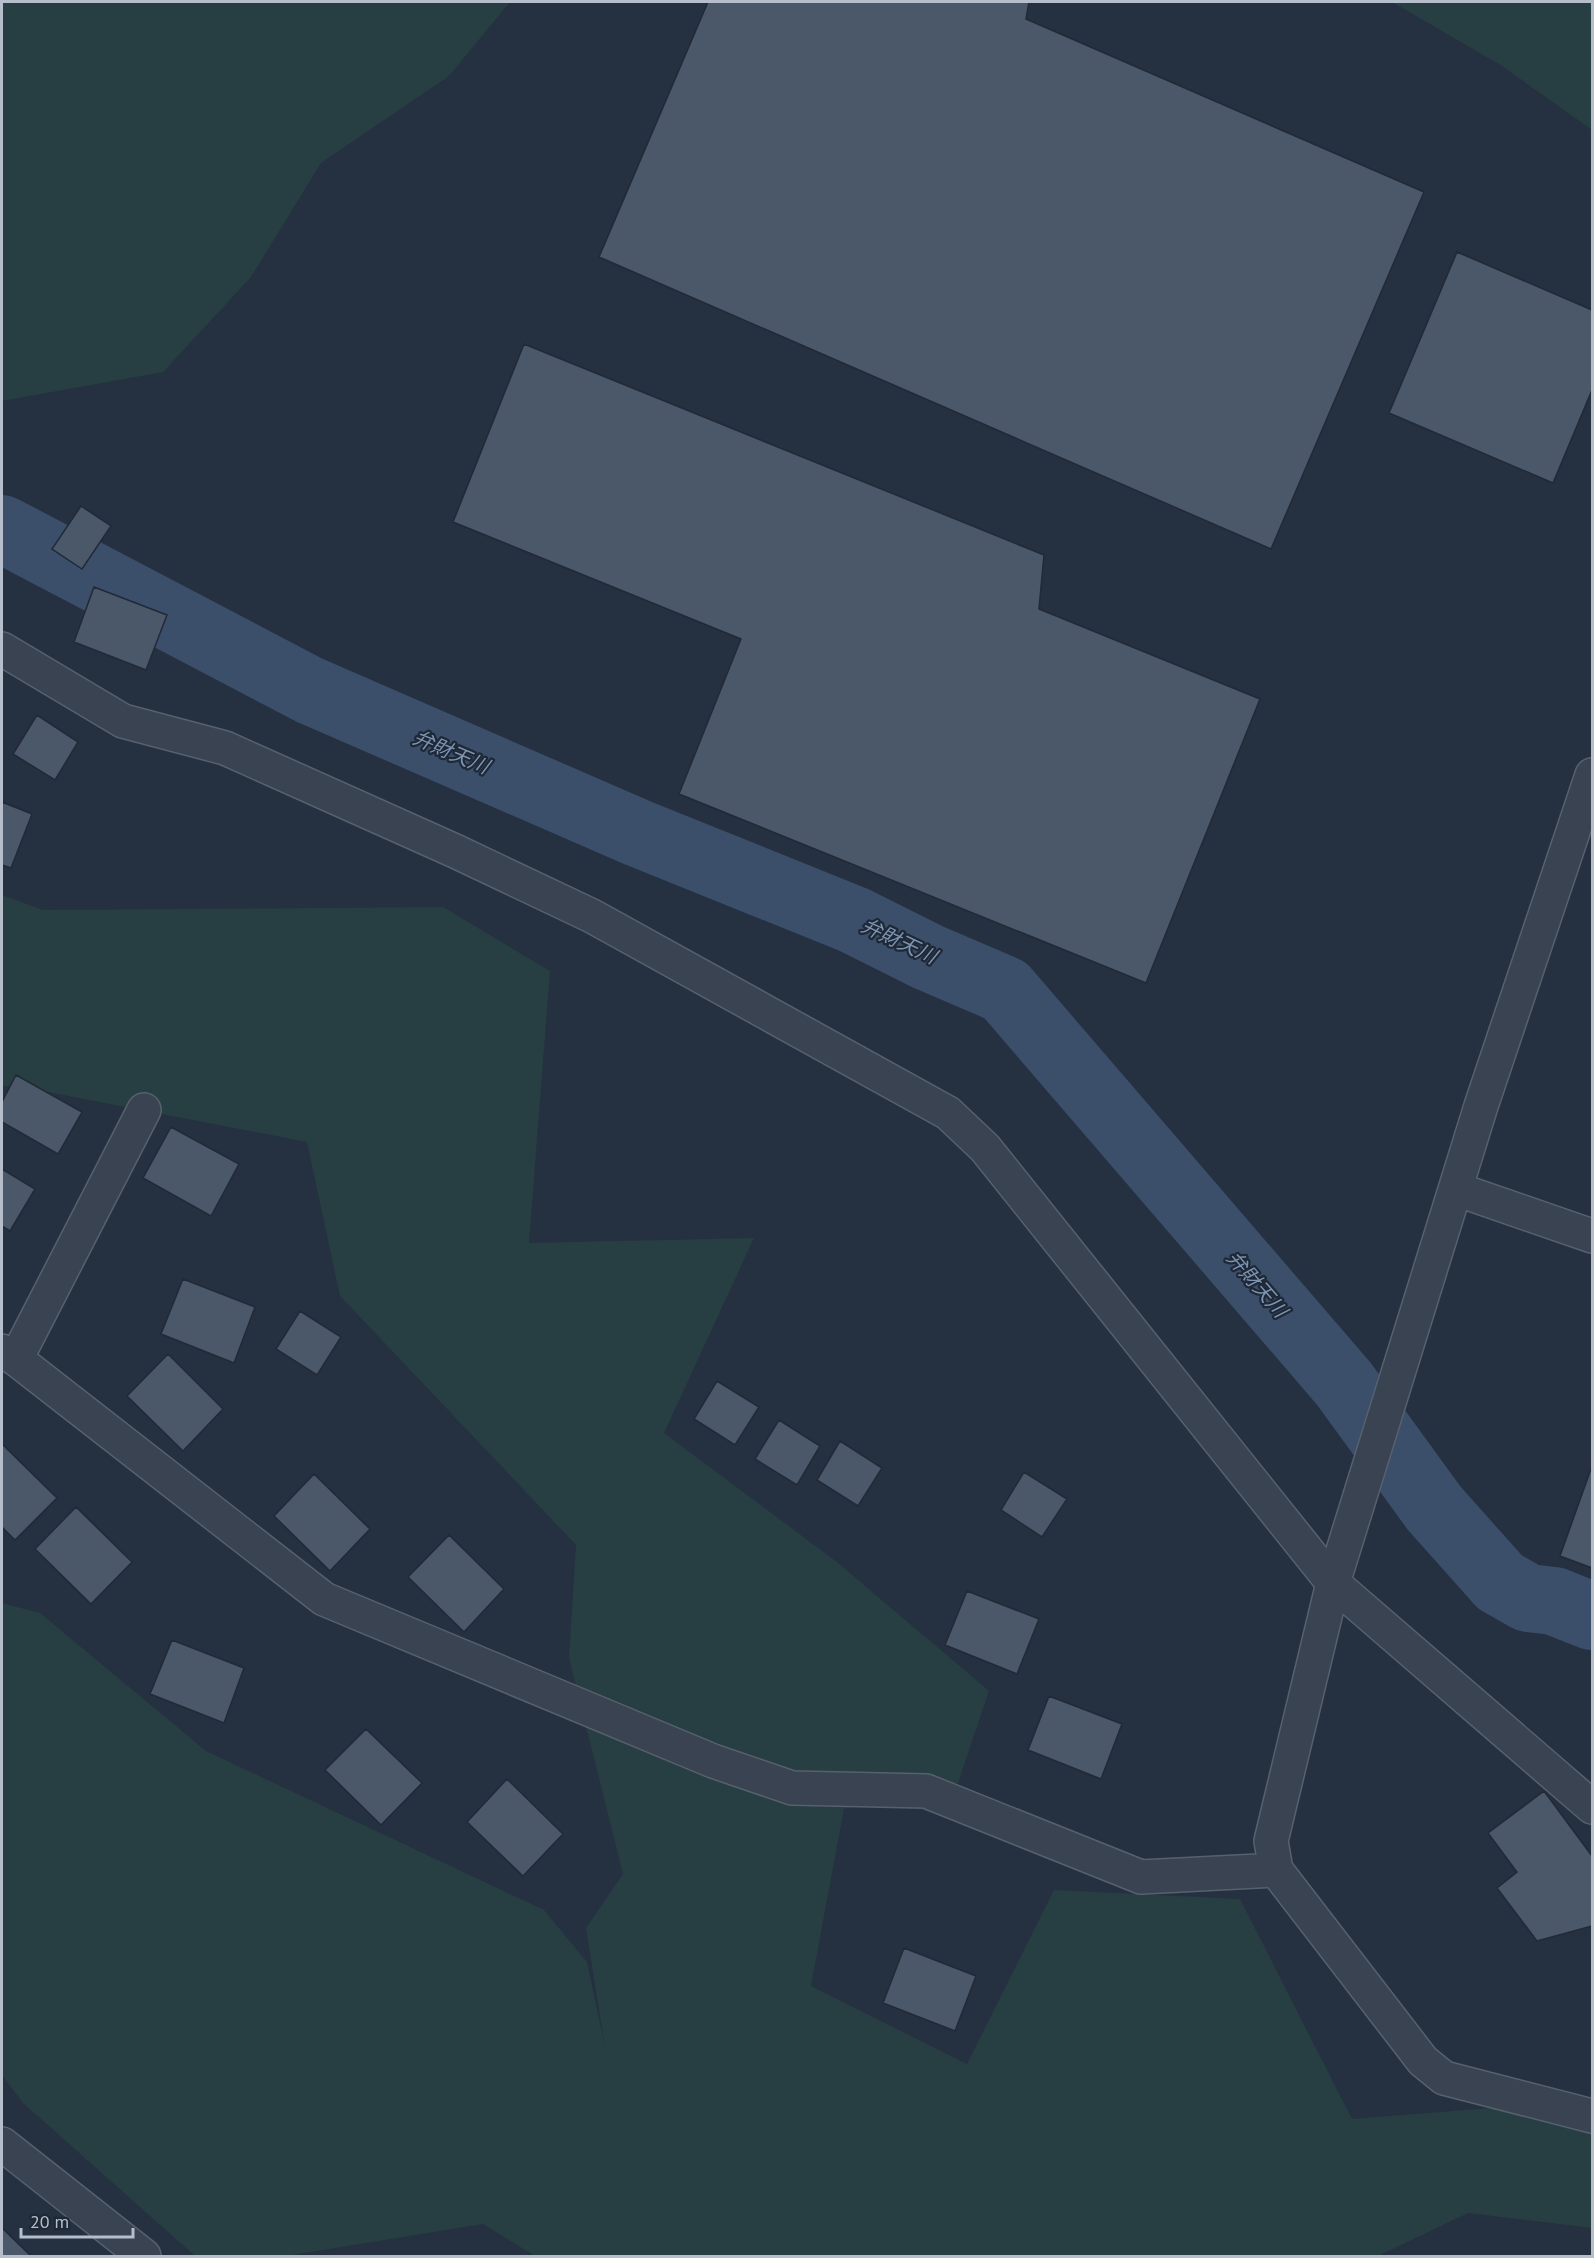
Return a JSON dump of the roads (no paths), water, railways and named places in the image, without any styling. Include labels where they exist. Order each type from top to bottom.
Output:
[{"type":"street","points":[[2,649],[123,721],[225,748],[455,851],[592,916],[948,1113],[985,1148],[1333,1583],[1593,1807]]},
{"type":"street","points":[[1593,775],[1485,1095],[1388,1413],[1352,1519],[1333,1583],[1271,1841],[1276,1870],[1423,2061],[1444,2078],[1593,2116]]},
{"type":"street","points":[[144,1110],[9,1355],[324,1599],[713,1761],[792,1788],[926,1791],[1141,1877],[1276,1870]]},
{"type":"street","points":[[1456,1189],[1593,1236]]},
{"type":"street","points":[[2,2144],[144,2256]]},
{"type":"waterway","name":"弁財天川","points":[[2,529],[309,690],[638,833],[854,920],[928,957],[1005,990],[1344,1384],[1434,1508],[1500,1582],[1528,1598],[1554,1601],[1592,1616]]}]
